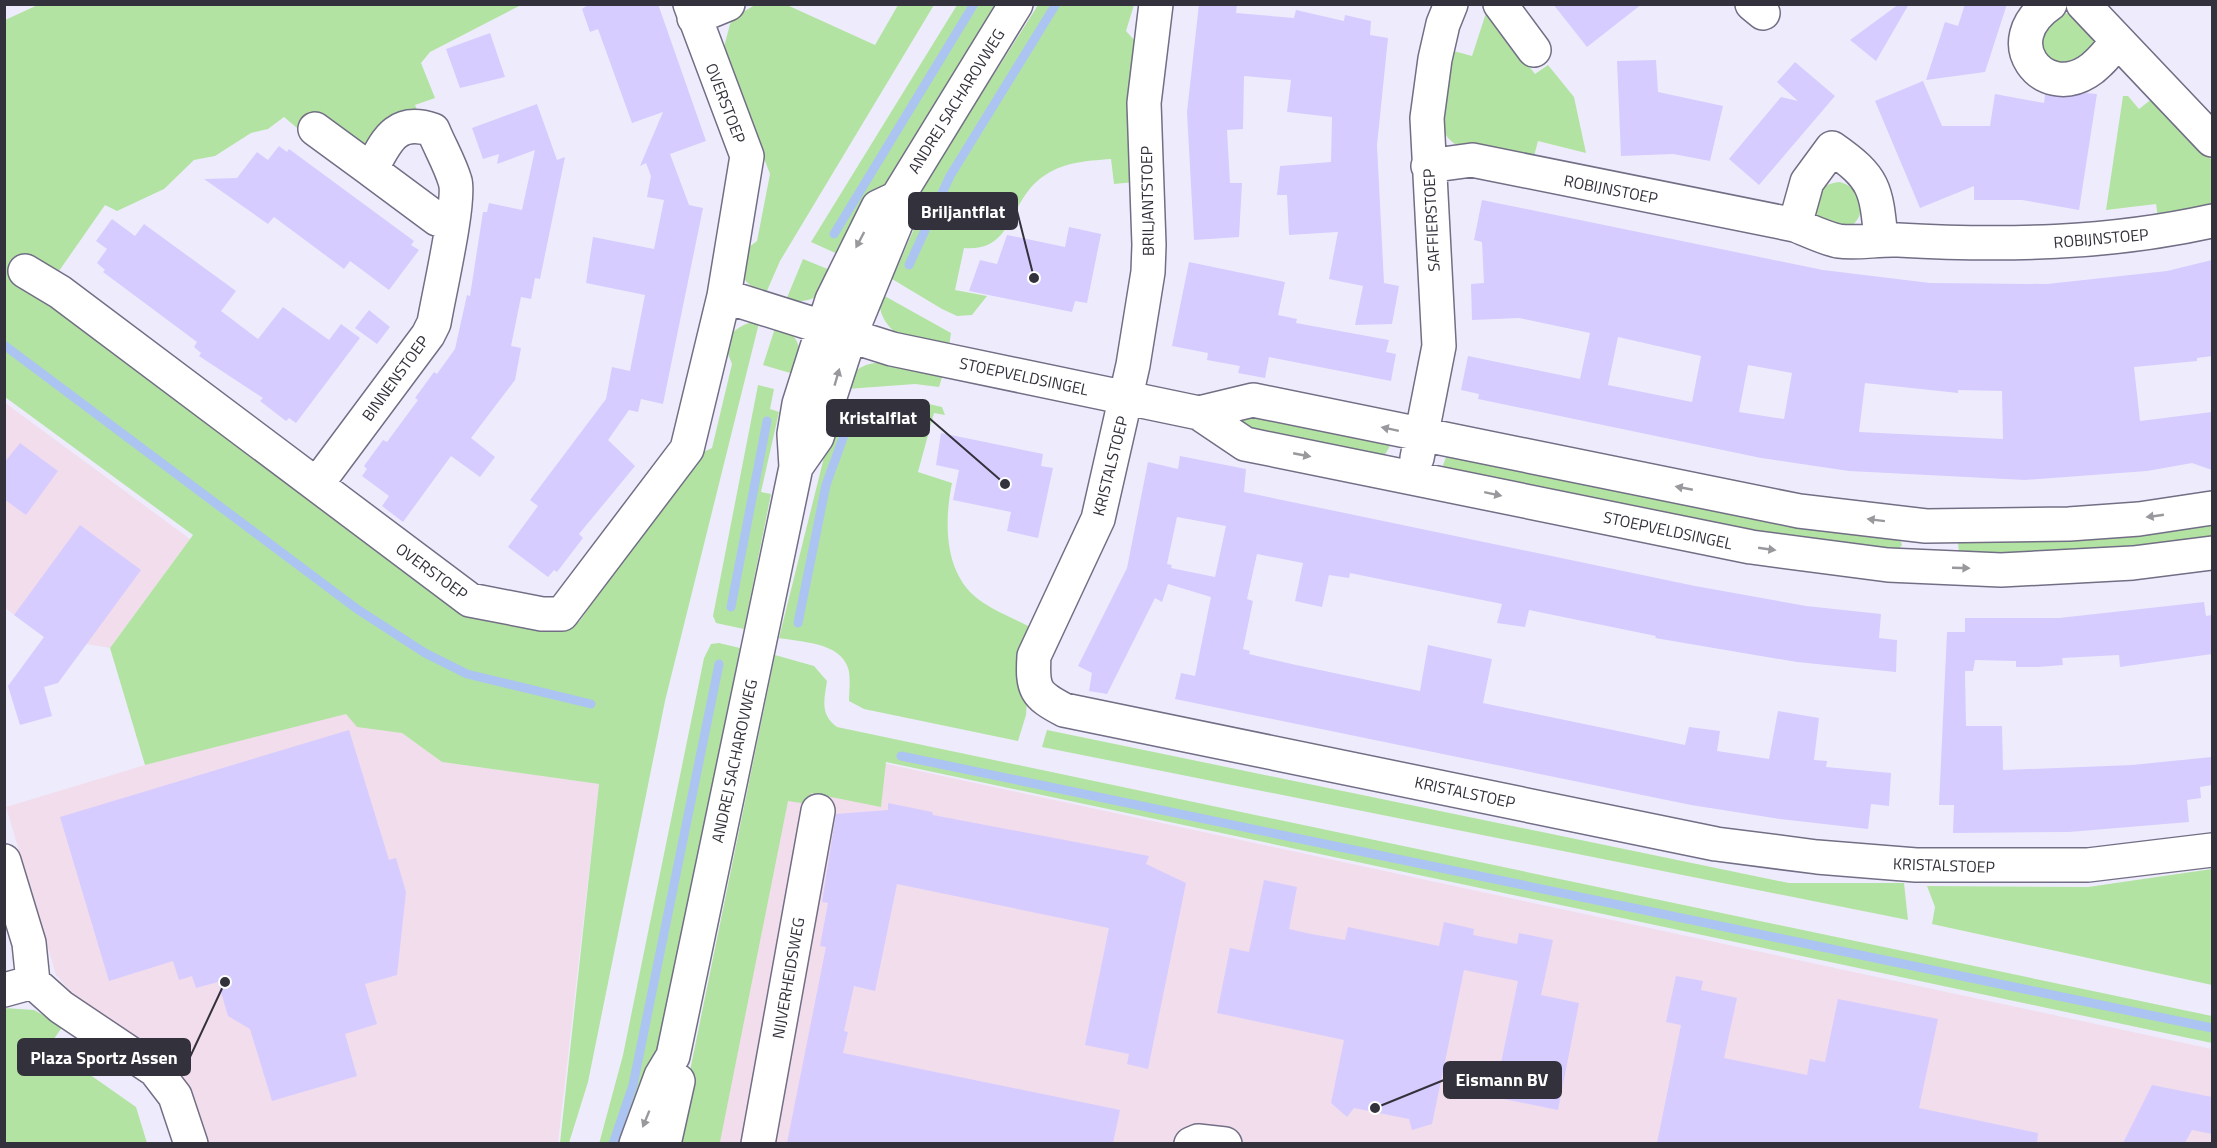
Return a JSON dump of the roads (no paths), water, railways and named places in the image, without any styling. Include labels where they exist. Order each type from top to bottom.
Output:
[{"type":"street","name":"OVERSTOEP","points":[[25,271],[60,292],[470,600],[542,614],[562,614],[687,449],[724,296],[747,156],[692,11],[728,4]]},
{"type":"street","name":"ANDREJ SACHAROVWEG","points":[[636,1143],[661,1076],[673,1056],[796,467],[817,437],[836,333],[898,216],[897,198],[1016,4]]},
{"type":"street","name":"BRILJANTSTOEP","points":[[1126,397],[1148,272],[1144,103],[1156,4]]},
{"type":"street","name":"SAFFIERSTOEP","points":[[1421,436],[1439,346],[1427,118],[1430,84],[1443,24],[1451,4]]},
{"type":"street","points":[[1500,4],[1534,50]]},
{"type":"street","points":[[2050,4],[2038,13],[2032,22],[2024,50],[2030,64],[2046,75],[2069,79],[2086,73],[2117,42]]},
{"type":"street","points":[[2083,4],[2212,140]]},
{"type":"street","name":"BINNENSTOEP","points":[[317,484],[428,335],[434,323],[456,182],[433,130],[419,125],[398,130],[390,136],[371,170]]},
{"type":"street","points":[[315,129],[437,219],[451,224]]},
{"type":"street","points":[[1795,225],[1807,182],[1832,148],[1856,165],[1870,181],[1877,197],[1881,239]]},
{"type":"street","name":"ROBIJNSTOEP","points":[[1428,166],[1472,160],[1795,225],[1838,241],[1881,239],[1986,245],[2096,241],[2161,232],[2212,221]]},
{"type":"street","points":[[724,296],[836,333]]},
{"type":"street","name":"STOEPVELDSINGEL","points":[[836,333],[912,354],[1199,413],[1245,444],[1751,547],[1887,565],[2001,570],[2133,563],[2212,553]]},
{"type":"street","name":"KRISTALSTOEP","points":[[1126,397],[1098,519],[1034,656],[1035,688],[1043,699],[1064,710],[1705,842],[1817,857],[1916,865],[2088,865],[2212,850]]},
{"type":"street","name":"STOEPVELDSINGEL","points":[[1199,413],[1253,400],[1421,436],[1799,511],[1926,526],[2069,524],[2139,519],[2212,508]]},
{"type":"street","points":[[1412,477],[1421,436]]},
{"type":"street","points":[[1926,526],[1927,567]]},
{"type":"street","name":"NIJVERHEIDSWEG","points":[[758,1143],[818,811]]},
{"type":"street","points":[[4,861],[28,943],[19,986],[61,1007],[155,1070],[175,1096],[190,1143]]},
{"type":"street","name":"ANDREJ SACHAROVWEG","points":[[664,1143],[678,1080],[673,1056]]},
{"type":"street","points":[[1191,1143],[1198,1141],[1225,1143]]},
{"type":"waterway","points":[[834,234],[974,4]]},
{"type":"waterway","points":[[909,265],[950,176],[1056,4]]},
{"type":"waterway","points":[[4,345],[357,609],[425,653],[467,674],[591,704]]},
{"type":"waterway","points":[[731,607],[767,421]]},
{"type":"waterway","points":[[798,623],[826,485],[847,427]]},
{"type":"waterway","points":[[613,1144],[633,1085],[719,664]]},
{"type":"waterway","points":[[901,756],[2212,1028]]},
{"type":"place","name":"Briljantflat","points":[[1034,278]]},
{"type":"place","name":"Kristalflat","points":[[1005,484]]},
{"type":"place","name":"Plaza Sportz Assen","points":[[225,982]]},
{"type":"place","name":"Eismann BV","points":[[1375,1108]]}]
